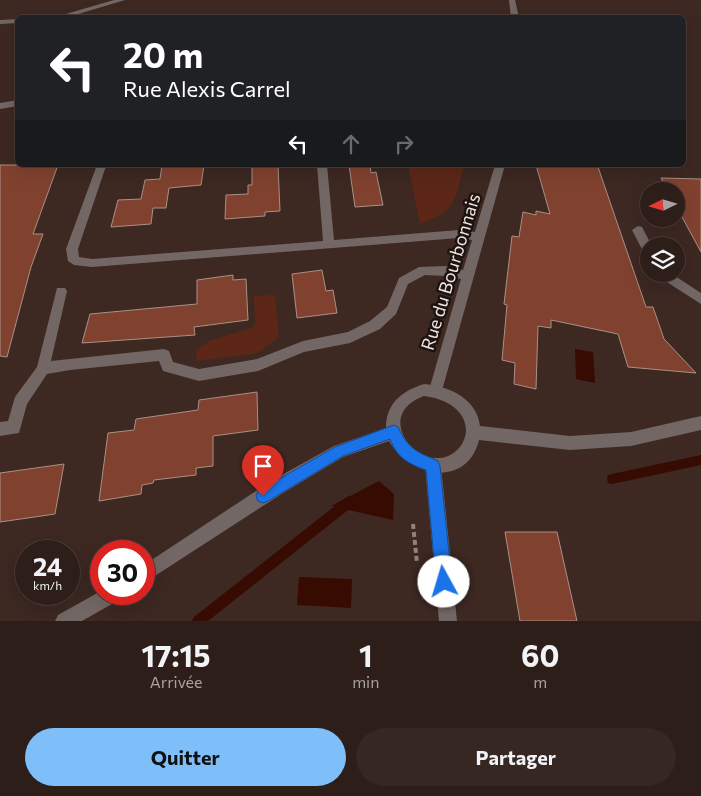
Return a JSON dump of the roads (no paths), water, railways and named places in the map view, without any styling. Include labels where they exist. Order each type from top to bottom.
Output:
[{"type":"street","points":[[66,15],[122,0]]},
{"type":"street","points":[[512,0],[514,15]]},
{"type":"street","points":[[0,22],[15,21]]},
{"type":"street","points":[[0,106],[15,104]]},
{"type":"street","points":[[101,167],[72,249],[74,261],[92,264],[459,234],[480,237]]},
{"type":"street","points":[[322,167],[329,245]]},
{"type":"street","name":"Rue du Bourbonnais","points":[[436,390],[444,356],[499,167]]},
{"type":"street","points":[[638,230],[642,237]]},
{"type":"street","points":[[43,369],[70,364],[164,355],[168,367],[199,375],[258,364],[303,347],[350,337],[375,325],[392,310],[403,281],[424,270],[446,271],[468,276]]},
{"type":"street","points":[[675,282],[701,300]]},
{"type":"street","points":[[0,429],[14,428],[20,402],[43,369],[61,291]]},
{"type":"street","points":[[424,390],[436,390],[458,400],[466,409],[471,420],[473,432],[471,443],[465,453],[457,460],[446,465],[433,466],[412,458],[397,442],[393,420],[396,408],[413,393],[424,390]]},
{"type":"street","points":[[473,432],[570,443],[631,439],[701,423]]},
{"type":"street","points":[[155,568],[277,487],[339,451],[394,432]]},
{"type":"street","points":[[433,466],[448,621]]},
{"type":"street","points":[[64,621],[93,605]]},
{"type":"waterway","points":[[612,479],[701,460]]},
{"type":"waterway","points":[[198,621],[349,502]]}]
